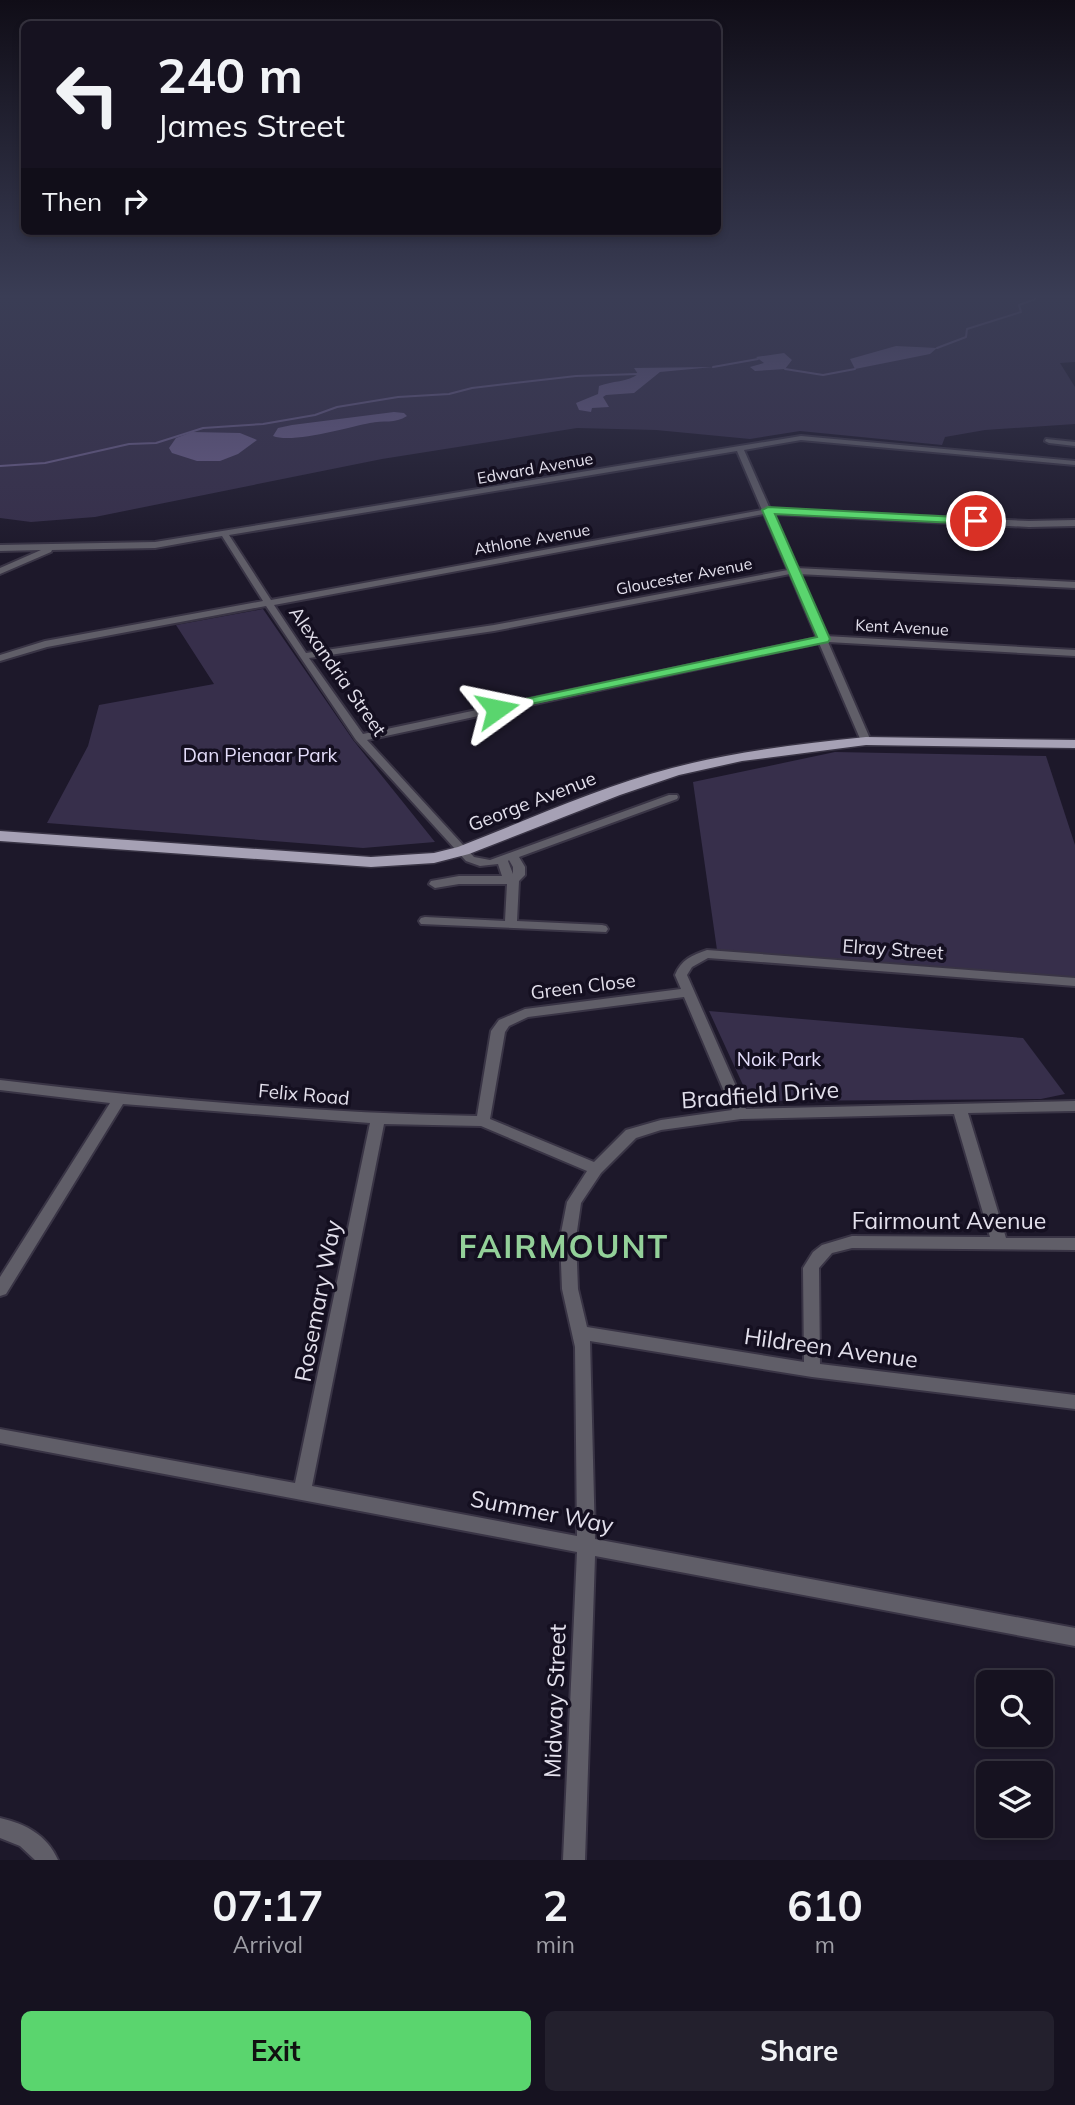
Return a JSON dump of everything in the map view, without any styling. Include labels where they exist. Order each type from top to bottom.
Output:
[{"type":"main road","name":"George Avenue","points":[[0,836],[371,862],[434,858],[463,851],[614,792],[674,772],[785,749],[866,741],[1075,744]]},
{"type":"street","name":"Edward Avenue","points":[[0,548],[155,545],[739,447],[815,438],[1075,463]]},
{"type":"street","points":[[1049,441],[1075,444]]},
{"type":"street","points":[[739,447],[866,741]]},
{"type":"street","name":"Athlone Avenue","points":[[0,658],[45,644],[768,510],[1075,523]]},
{"type":"street","points":[[1049,524],[1075,530]]},
{"type":"street","name":"Alexandria Street","points":[[225,535],[360,738],[463,851]]},
{"type":"street","points":[[0,571],[55,547]]},
{"type":"street","name":"Gloucester Avenue","points":[[303,656],[505,626],[794,571],[1075,585]]},
{"type":"street","name":"Kent Avenue","points":[[360,738],[824,639],[1075,653]]},
{"type":"street","points":[[463,851],[470,859],[480,863],[507,857],[673,797]]},
{"type":"street","points":[[435,884],[472,879],[513,880],[519,875],[519,867],[507,857]]},
{"type":"street","points":[[511,925],[513,880]]},
{"type":"street","points":[[425,921],[601,929]]},
{"type":"street","name":"Elray Street","points":[[687,992],[681,975],[684,967],[691,960],[707,954],[1075,982]]},
{"type":"street","points":[[687,992],[741,1114]]},
{"type":"street","name":"Green Close","points":[[483,1121],[498,1031],[512,1018],[524,1013],[687,992]]},
{"type":"street","name":"Felix Road","points":[[0,1085],[119,1099],[378,1119],[483,1121],[596,1169]]},
{"type":"street","points":[[0,1290],[119,1099]]},
{"type":"street","name":"Bradfield Drive","points":[[586,1545],[582,1333],[570,1289],[568,1238],[575,1202],[596,1169],[622,1141],[639,1130],[661,1125],[741,1114],[1075,1106]]},
{"type":"street","points":[[960,1109],[1000,1244]]},
{"type":"street","name":"Rosemary Way","points":[[302,1492],[378,1119]]},
{"type":"street","name":"Fairmount Avenue","points":[[812,1370],[811,1268],[816,1257],[825,1249],[852,1242],[1075,1244]]},
{"type":"street","name":"Hildreen Avenue","points":[[582,1333],[812,1370],[1075,1402]]},
{"type":"street","name":"Summer Way","points":[[0,1436],[1075,1637]]},
{"type":"street","name":"Midway Street","points":[[573,1860],[586,1545]]},
{"type":"street","points":[[0,1828],[33,1840],[47,1860]]},
{"type":"green space","points":[[0,386],[1075,387],[1075,424],[985,430],[945,437],[942,445],[800,431],[750,439],[656,430],[577,428],[382,459],[95,517],[31,522],[0,518]]},
{"type":"green space","name":"Dan Pienaar Park","points":[[263,609],[353,740],[435,842],[363,848],[47,823],[88,746],[99,705],[214,684],[176,625]]},
{"type":"green space","points":[[835,752],[1046,756],[1075,845],[1075,979],[717,950],[693,782]]},
{"type":"green space","name":"Noik Park","points":[[709,1011],[1023,1038],[1065,1094],[1041,1099],[760,1101],[748,1096]]},
{"type":"shaded area","points":[[599,386],[643,386],[634,393],[606,395],[603,397],[609,407],[592,408],[591,412],[579,410],[576,403],[598,394]]},
{"type":"shaded area","points":[[394,412],[407,416],[398,420],[307,436],[273,436],[278,428],[292,425]]},
{"type":"shaded area","points":[[192,432],[240,433],[257,440],[238,454],[220,461],[197,461],[172,453],[169,448],[176,438]]},
{"type":"waterway","points":[[0,466],[45,463],[129,444],[156,443],[203,428],[263,424],[315,415],[337,407],[398,397],[449,394],[491,386]]},
{"type":"district","name":"FAIRMOUNT","points":[[564,1247]]},
{"type":"route","points":[[497,709],[824,639],[768,510],[976,521]]}]
